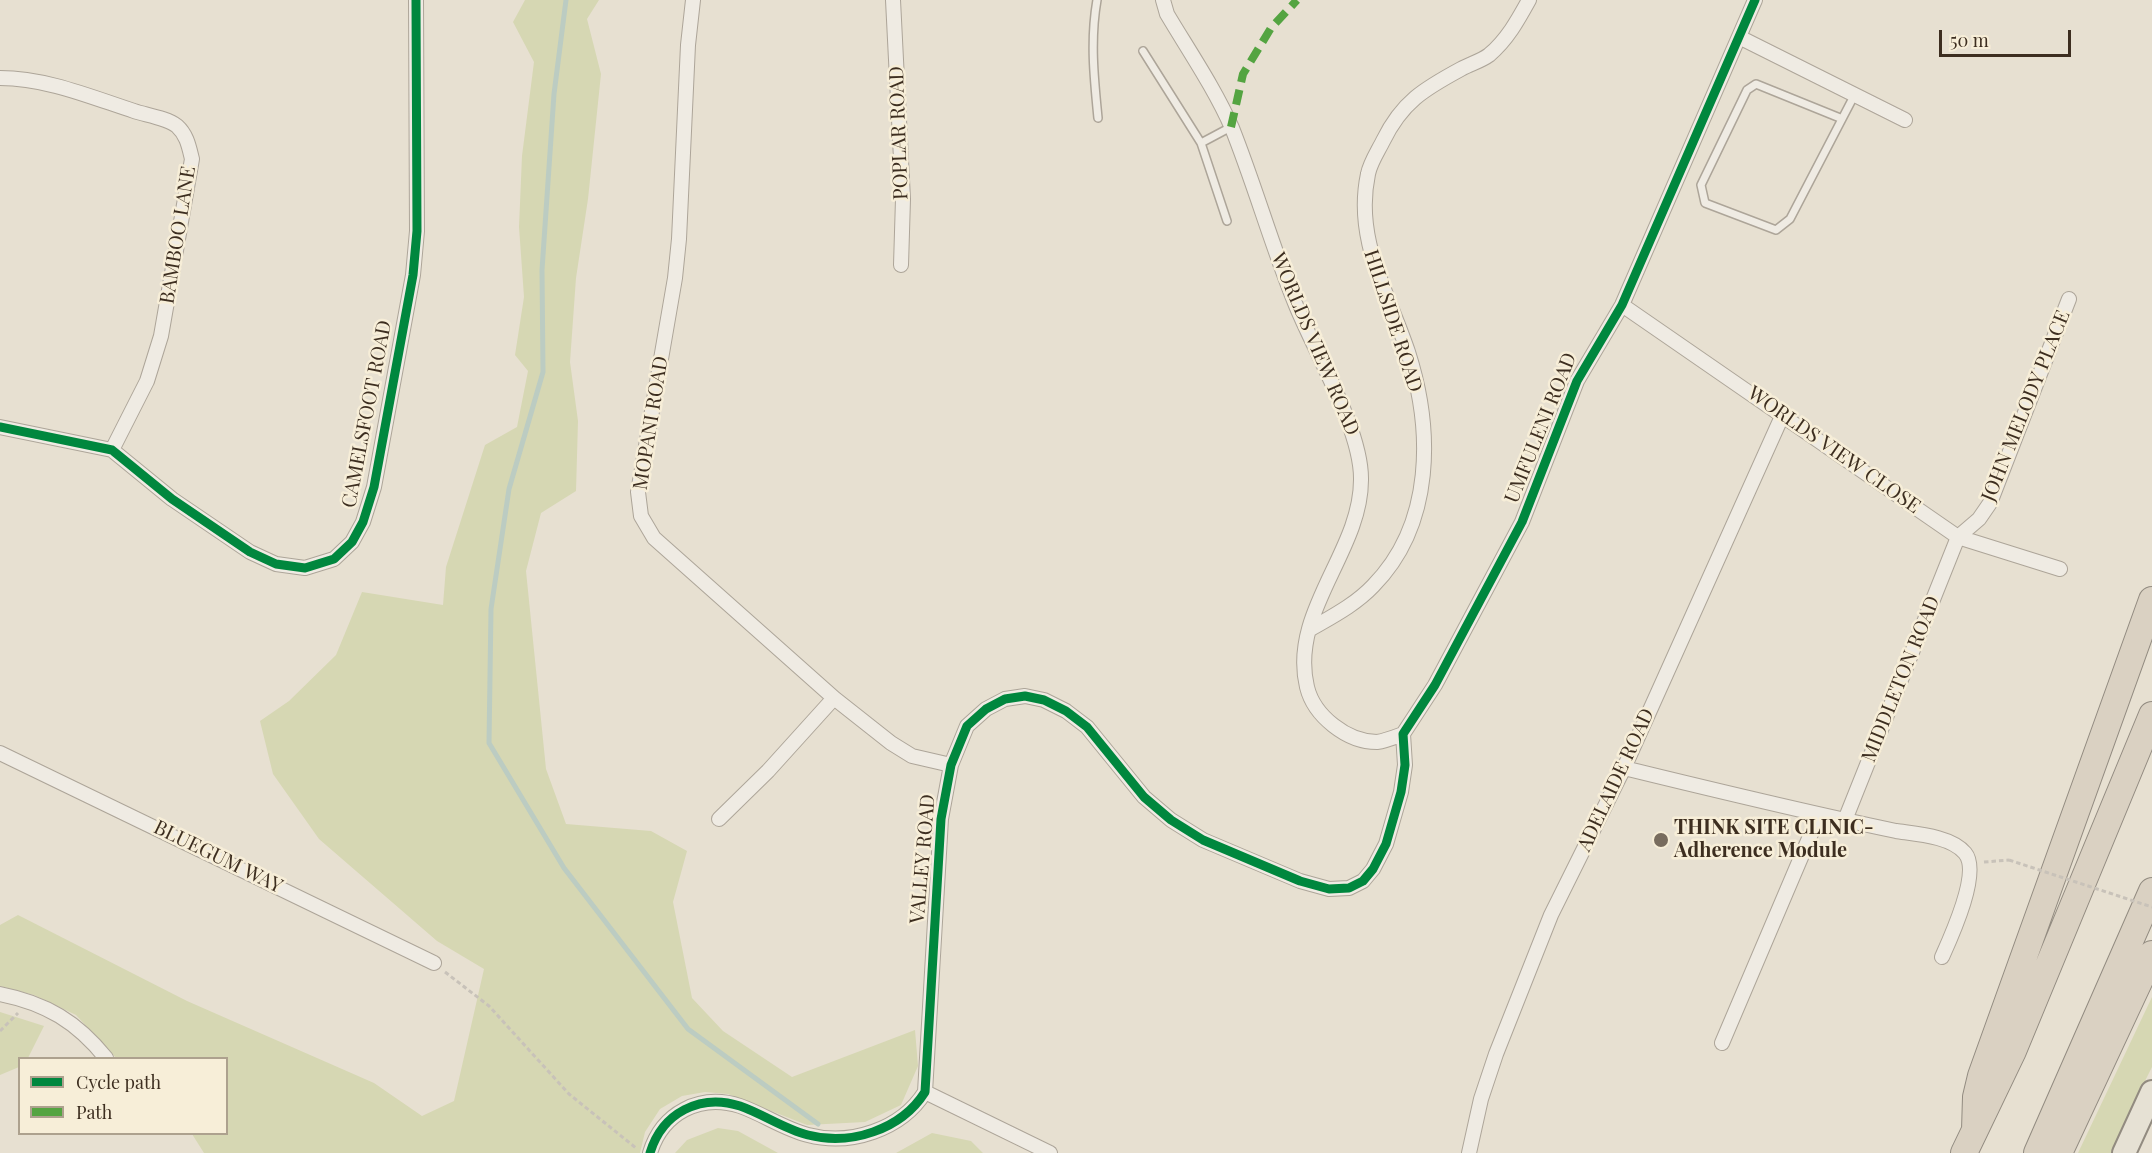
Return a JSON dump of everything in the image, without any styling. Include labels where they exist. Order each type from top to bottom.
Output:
[{"type":"highway","points":[[1975,1130],[1976,1097],[1982,1076],[2152,600]]},
{"type":"highway","points":[[1964,1153],[2013,1051],[2152,715]]},
{"type":"highway","points":[[2037,1153],[2152,891]]},
{"type":"highway","points":[[2059,1153],[2152,954]]},
{"type":"main road","points":[[2124,1153],[2152,1092]]},
{"type":"street","name":"CAMELSFOOT ROAD","points":[[0,427],[112,450],[182,505],[250,552],[276,564],[305,568],[334,559],[352,542],[363,522],[374,487],[413,275],[417,231],[416,0]]},
{"type":"street","name":"MOPANI ROAD","points":[[693,0],[688,45],[679,239],[638,492],[641,516],[654,538],[834,698],[891,743],[912,756],[951,765]]},
{"type":"street","name":"POPLAR ROAD","points":[[893,0],[903,200],[901,265]]},
{"type":"street","name":"WORLDS VIEW ROAD","points":[[1162,0],[1167,14],[1231,127],[1295,303],[1355,440],[1362,478],[1360,504],[1309,630],[1304,665],[1307,689],[1322,716],[1351,737],[1378,742],[1403,734]]},
{"type":"street","name":"HILLSIDE ROAD","points":[[1309,630],[1341,612],[1373,586],[1402,547],[1414,521],[1421,497],[1424,429],[1407,351],[1369,252],[1363,211],[1368,172],[1405,105],[1428,88],[1488,55],[1510,33],[1529,0]]},
{"type":"street","name":"UMFULENI ROAD","points":[[1403,734],[1430,694],[1490,586],[1522,522],[1577,381],[1622,304],[1755,0]]},
{"type":"street","points":[[1739,37],[1905,120]]},
{"type":"street","name":"BAMBOO LANE","points":[[0,78],[16,78],[53,85],[177,125],[188,141],[192,159],[161,336],[147,381],[112,450]]},
{"type":"street","name":"JOHN MELODY PLACE","points":[[1958,537],[1979,519],[1990,503],[2068,299]]},
{"type":"street","name":"WORLDS VIEW CLOSE","points":[[1622,304],[1958,537],[2060,569]]},
{"type":"street","name":"ADELAIDE ROAD","points":[[1469,1153],[1481,1099],[1496,1054],[1551,915],[1624,768],[1783,414]]},
{"type":"street","name":"MIDDLETON ROAD","points":[[1845,820],[1958,537]]},
{"type":"street","name":"VALLEY ROAD","points":[[925,1092],[941,819],[951,765],[967,726],[986,709],[1005,699],[1025,696],[1044,700],[1066,711],[1087,727],[1144,797],[1171,820],[1203,840],[1300,881],[1329,889],[1349,888],[1363,881],[1373,869],[1386,844],[1401,792],[1405,765],[1403,734]]},
{"type":"street","points":[[719,819],[768,771],[834,698]]},
{"type":"street","name":"BLUEGUM WAY","points":[[0,753],[434,963]]},
{"type":"street","points":[[1624,768],[1819,815],[1937,839],[1965,853],[1970,863],[1968,883],[1957,922],[1942,957]]},
{"type":"street","points":[[1722,1043],[1819,815]]},
{"type":"street","points":[[0,994],[30,1002],[56,1013],[88,1036],[104,1057]]},
{"type":"street","points":[[650,1153],[654,1140],[666,1122],[683,1109],[701,1103],[720,1102],[740,1106],[805,1134],[828,1139],[856,1137],[885,1127],[906,1115],[925,1092],[1050,1153]]},
{"type":"lane","points":[[1097,0],[1092,28],[1092,58],[1098,118]]},
{"type":"lane","points":[[1143,51],[1201,143],[1227,221]]},
{"type":"lane","points":[[1840,118],[1756,84],[1747,90],[1701,185],[1705,203],[1776,230],[1790,219],[1840,118],[1855,93]]},
{"type":"lane","points":[[1201,143],[1231,127]]},
{"type":"path","points":[[1970,863],[2009,860],[2152,907]]},
{"type":"path","points":[[434,963],[489,1006],[569,1094],[642,1153]]},
{"type":"path","points":[[0,1031],[30,1002]]},
{"type":"green space","points":[[525,0],[599,0],[587,19],[601,74],[588,199],[576,278],[570,362],[578,421],[576,491],[541,513],[526,571],[546,769],[566,824],[651,831],[687,851],[673,902],[692,998],[723,1031],[792,1077],[915,1030],[918,1066],[901,1105],[865,1122],[807,1125],[728,1094],[705,1092],[682,1096],[660,1109],[645,1132],[640,1153],[204,1153],[193,1135],[228,1135],[228,1057],[115,1057],[76,1015],[34,995],[0,986],[0,925],[18,915],[187,1001],[374,1083],[422,1116],[454,1101],[484,969],[437,941],[319,839],[273,774],[260,721],[289,701],[336,655],[362,592],[443,605],[446,567],[485,445],[517,427],[528,371],[515,355],[524,297],[519,227],[522,156],[534,62],[513,22]]},
{"type":"green space","points":[[2152,997],[2152,1067],[2117,1153],[2078,1153]]},
{"type":"green space","points":[[0,1012],[44,1026],[28,1057],[18,1057],[18,1067],[0,1075]]},
{"type":"green space","points":[[718,1128],[738,1131],[778,1153],[675,1153],[687,1140]]},
{"type":"green space","points":[[932,1133],[971,1141],[983,1153],[896,1153]]},
{"type":"waterway","points":[[566,0],[554,94],[542,270],[543,372],[509,489],[491,609],[489,743],[564,868],[688,1029],[818,1124]]},
{"type":"marked path","points":[[1231,127],[1243,74],[1271,28],[1297,0]]},
{"type":"cycle path","points":[[0,427],[112,450],[172,499],[250,552],[276,564],[305,568],[334,559],[352,542],[363,522],[374,487],[413,275],[417,231],[416,0]]},
{"type":"cycle path","points":[[650,1153],[656,1139],[673,1117],[684,1110],[711,1102],[740,1106],[799,1132],[824,1138],[841,1138],[873,1132],[889,1125],[915,1105],[925,1092],[941,819],[951,765],[967,726],[986,709],[1005,699],[1025,696],[1044,700],[1066,711],[1087,727],[1144,797],[1171,820],[1203,840],[1300,881],[1329,889],[1349,888],[1363,881],[1373,869],[1386,844],[1401,792],[1405,765],[1403,734],[1435,685],[1522,522],[1577,381],[1622,305],[1755,0]]},
{"type":"place","name":"THINK SITE CLINIC- Adherence Module","points":[[1661,840]]}]
